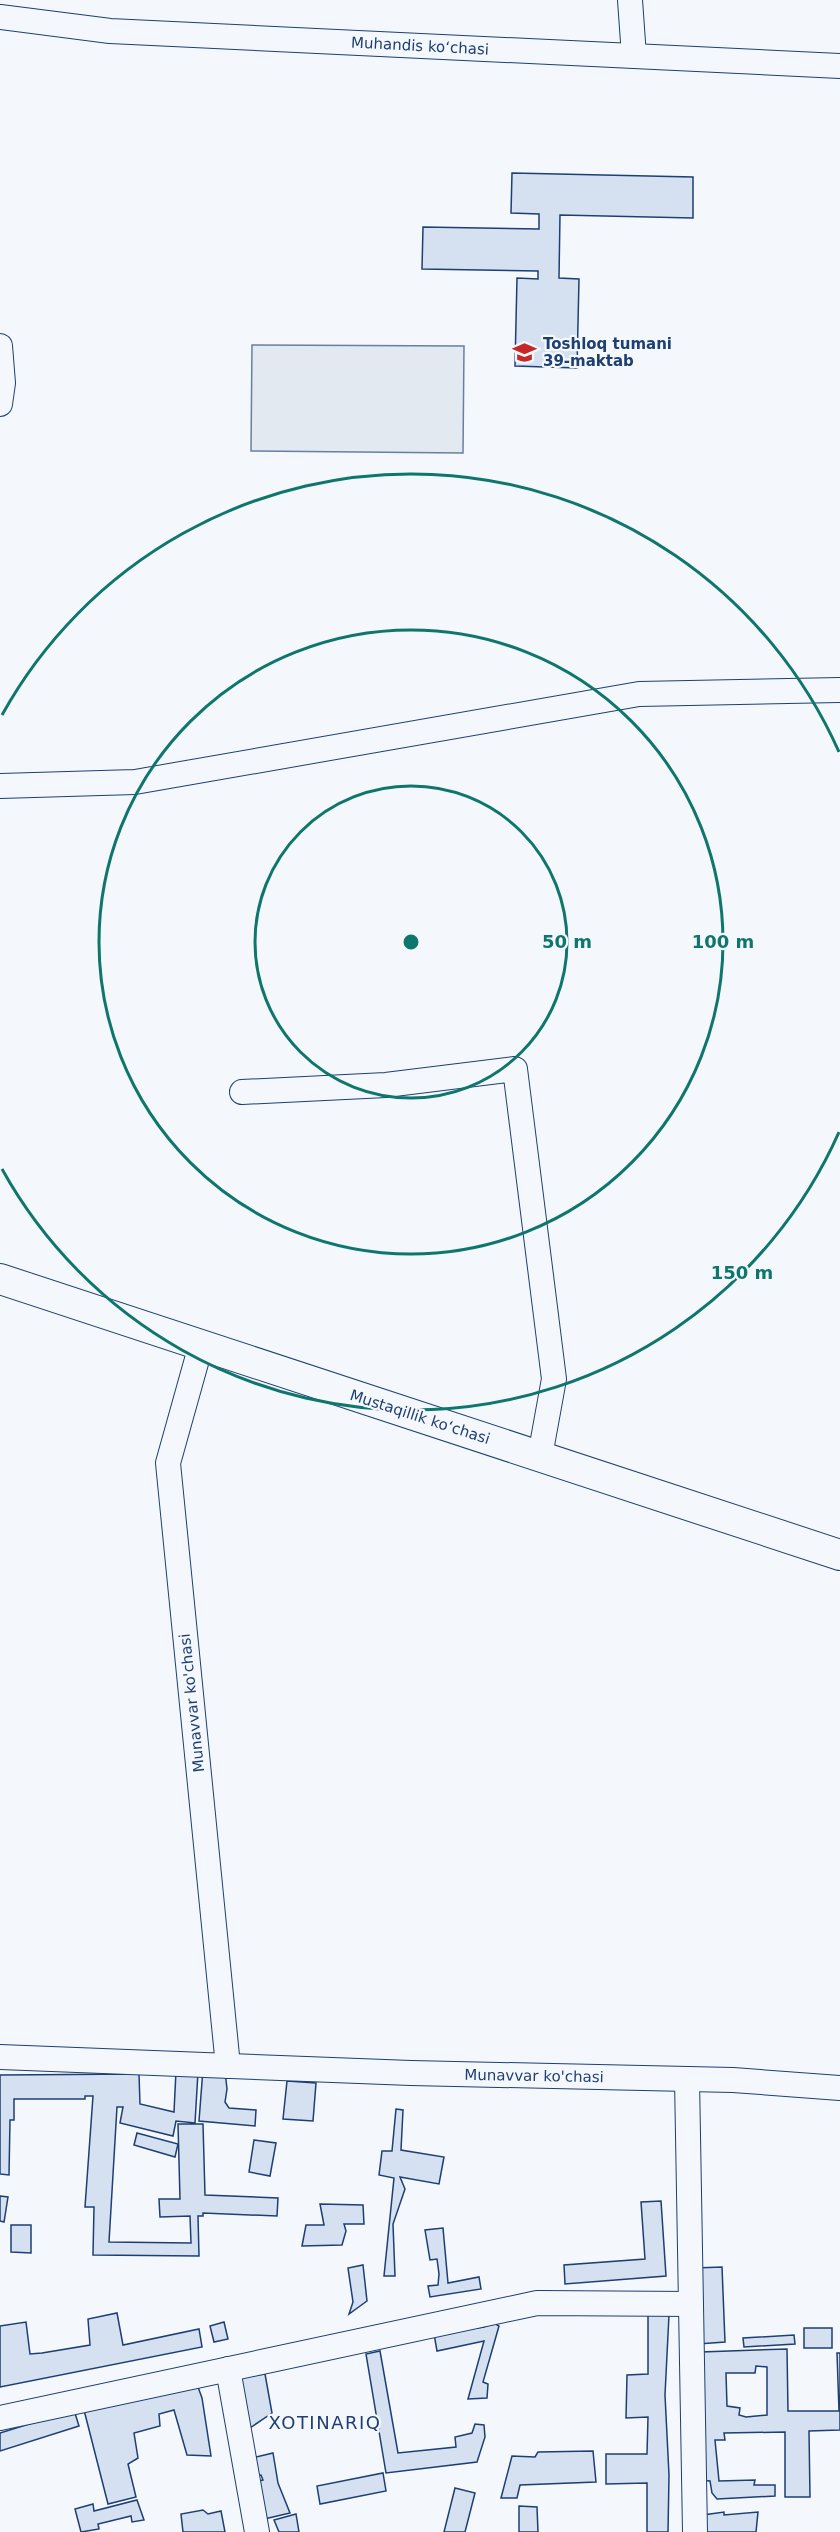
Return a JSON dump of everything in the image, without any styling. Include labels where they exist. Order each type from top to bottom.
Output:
[{"type":"main road","name":"Mustaqillik koʻchasi","points":[[0,1279],[840,1555]]},
{"type":"street","points":[[630,0],[634,56]]},
{"type":"street","name":"Muhandis ko‘chasi","points":[[1,24],[840,66]]},
{"type":"street","points":[[0,346],[3,383],[0,404]]},
{"type":"street","points":[[0,786],[135,782],[639,694],[840,690]]},
{"type":"street","points":[[242,1092],[386,1085],[515,1069],[554,1379],[540,1456]]},
{"type":"street","name":"Munavvar ko'chasi","points":[[201,1345],[168,1462],[228,2066]]},
{"type":"street","name":"Munavvar ko'chasi","points":[[0,2057],[400,2073],[733,2080],[840,2088]]},
{"type":"street","points":[[687,2079],[695,2532]]},
{"type":"street","points":[[0,2418],[537,2303],[691,2304]]},
{"type":"street","points":[[228,2369],[257,2532]]},
{"type":"shaded area","points":[[252,345],[464,346],[463,453],[251,451]]},
{"type":"building","points":[[512,173],[693,177],[693,218],[560,215],[559,278],[579,279],[577,368],[515,366],[517,278],[538,279],[538,271],[422,269],[423,227],[539,229],[539,214],[511,213]]},
{"type":"building","points":[[203,2069],[225,2071],[227,2089],[225,2102],[229,2108],[256,2110],[255,2126],[199,2121]]},
{"type":"building","points":[[176,2071],[198,2072],[195,2123],[176,2121],[173,2136],[120,2123],[123,2107],[117,2107],[109,2242],[191,2243],[190,2216],[160,2217],[159,2199],[180,2199],[178,2124],[203,2124],[205,2195],[278,2198],[277,2216],[203,2213],[203,2216],[198,2216],[199,2256],[93,2255],[94,2207],[85,2207],[93,2096],[85,2096],[85,2099],[14,2099],[14,2120],[10,2120],[9,2175],[0,2174],[0,2075],[139,2074],[140,2104],[174,2112]]},
{"type":"building","points":[[287,2081],[316,2083],[313,2121],[283,2119]]},
{"type":"building","points":[[396,2109],[403,2110],[401,2150],[444,2157],[439,2184],[400,2177],[405,2189],[393,2224],[395,2276],[384,2276],[394,2178],[379,2175],[382,2151],[392,2151]]},
{"type":"building","points":[[137,2133],[178,2144],[175,2157],[134,2145]]},
{"type":"building","points":[[254,2140],[276,2143],[270,2176],[249,2172]]},
{"type":"building","points":[[0,2196],[8,2197],[4,2222],[0,2221]]},
{"type":"building","points":[[661,2201],[666,2276],[565,2284],[564,2265],[645,2259],[641,2202]]},
{"type":"building","points":[[320,2204],[363,2205],[364,2224],[344,2224],[346,2231],[342,2245],[302,2246],[306,2225],[324,2225]]},
{"type":"building","points":[[11,2225],[31,2225],[31,2253],[11,2252]]},
{"type":"building","points":[[443,2228],[448,2283],[479,2277],[481,2289],[430,2297],[428,2286],[438,2285],[439,2274],[437,2259],[430,2260],[425,2230]]},
{"type":"building","points":[[363,2265],[367,2301],[349,2314],[353,2302],[348,2268]]},
{"type":"building","points":[[722,2267],[725,2342],[698,2344],[695,2268]]},
{"type":"building","points":[[117,2313],[123,2345],[199,2329],[202,2347],[0,2387],[0,2326],[26,2322],[30,2354],[42,2353],[90,2345],[88,2319]]},
{"type":"building","points":[[648,2313],[669,2315],[665,2395],[669,2475],[668,2532],[647,2532],[647,2483],[606,2484],[606,2454],[647,2454],[648,2417],[626,2418],[627,2375],[648,2374]]},
{"type":"building","points":[[224,2322],[228,2339],[214,2342],[210,2326]]},
{"type":"building","points":[[494,2323],[499,2326],[483,2382],[488,2384],[487,2398],[468,2399],[484,2341],[437,2351],[434,2334],[484,2327]]},
{"type":"building","points":[[804,2328],[832,2328],[832,2348],[804,2348]]},
{"type":"building","points":[[794,2335],[795,2344],[744,2347],[743,2338]]},
{"type":"building","points":[[787,2349],[788,2411],[839,2411],[837,2353],[840,2353],[840,2430],[809,2431],[810,2497],[785,2497],[785,2432],[724,2433],[725,2440],[715,2440],[719,2481],[755,2480],[754,2485],[775,2485],[775,2496],[717,2499],[712,2493],[710,2481],[700,2480],[701,2352]],"holes":[[[756,2366],[767,2367],[767,2415],[746,2417],[739,2415],[740,2408],[727,2406],[726,2373],[755,2373]]]},
{"type":"building","points":[[380,2351],[398,2453],[456,2447],[455,2437],[472,2433],[475,2424],[484,2425],[485,2437],[477,2462],[386,2473],[366,2354]]},
{"type":"building","points":[[265,2374],[272,2413],[247,2430],[235,2378]]},
{"type":"building","points":[[198,2387],[202,2398],[211,2456],[187,2455],[174,2410],[159,2414],[160,2426],[134,2433],[138,2458],[128,2464],[136,2497],[108,2504],[84,2410]]},
{"type":"building","points":[[74,2410],[79,2426],[0,2451],[0,2433]]},
{"type":"building","points":[[593,2451],[596,2482],[520,2485],[517,2498],[501,2498],[512,2456],[535,2457],[538,2452]]},
{"type":"building","points":[[273,2453],[278,2483],[290,2513],[260,2520],[252,2483],[263,2480],[261,2475],[252,2477],[248,2459]]},
{"type":"building","points":[[383,2473],[386,2491],[320,2504],[317,2486]]},
{"type":"building","points":[[455,2488],[475,2493],[465,2532],[444,2532]]},
{"type":"building","points":[[137,2500],[144,2520],[132,2522],[131,2516],[98,2524],[99,2529],[81,2532],[75,2509],[93,2504],[94,2511]]},
{"type":"building","points":[[519,2506],[537,2507],[538,2532],[519,2532]]},
{"type":"building","points":[[203,2510],[208,2514],[221,2511],[225,2532],[183,2532],[181,2514]]},
{"type":"building","points":[[724,2512],[724,2515],[758,2512],[756,2532],[703,2532],[703,2515]]},
{"type":"building","points":[[296,2514],[299,2532],[279,2532],[274,2520]]},
{"type":"place","name":"Toshloq tumani 39-maktab","points":[[525,353]]},
{"type":"district","name":"XOTINARIQ","points":[[325,2423]]}]
